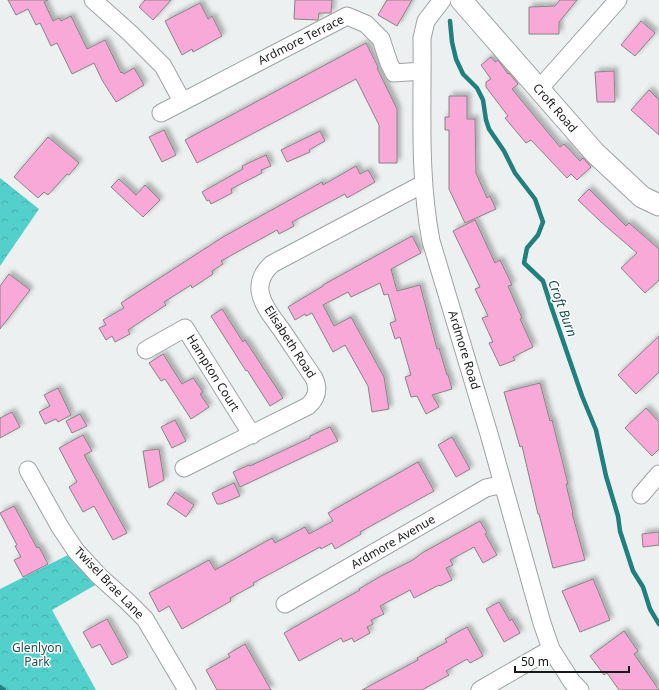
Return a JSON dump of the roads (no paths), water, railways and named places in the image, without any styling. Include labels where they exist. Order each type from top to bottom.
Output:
[{"type":"street","points":[[93,0],[130,33],[163,66],[182,101]]},
{"type":"street","name":"Ardmore Road","points":[[442,0],[426,21],[422,38],[423,184],[425,212],[431,241],[489,434],[542,623],[551,649],[572,682],[580,690]]},
{"type":"street","name":"Croft Road","points":[[461,0],[595,153],[642,197],[659,205]]},
{"type":"street","points":[[539,89],[618,0]]},
{"type":"street","name":"Ardmore Terrace","points":[[160,113],[347,16],[366,24],[381,39],[388,63],[394,73],[422,71]]},
{"type":"street","name":"Elisabeth Road","points":[[184,468],[308,406],[312,403],[317,393],[314,378],[262,299],[260,286],[264,274],[272,264],[423,184]]},
{"type":"street","name":"Hampton Court","points":[[146,350],[185,328],[252,435]]},
{"type":"street","name":"Twisel Brae Lane","points":[[28,470],[60,527],[76,551],[99,576],[145,619],[187,690]]},
{"type":"street","points":[[641,495],[659,474]]},
{"type":"street","name":"Ardmore Avenue","points":[[285,604],[486,488],[503,484]]},
{"type":"street","points":[[480,690],[551,649]]},
{"type":"waterway","name":"Croft Burn","points":[[450,21],[452,42],[456,59],[463,74],[477,88],[483,100],[489,129],[504,151],[515,173],[535,199],[543,222],[538,235],[527,248],[524,263],[543,281],[582,396],[596,430],[606,476],[618,516],[620,531],[633,571],[643,587],[650,609],[659,624]]},
{"type":"waterway","points":[[0,687],[4,690]]},
{"type":"park label","name":"Glenlyon Park","points":[[37,655]]}]
